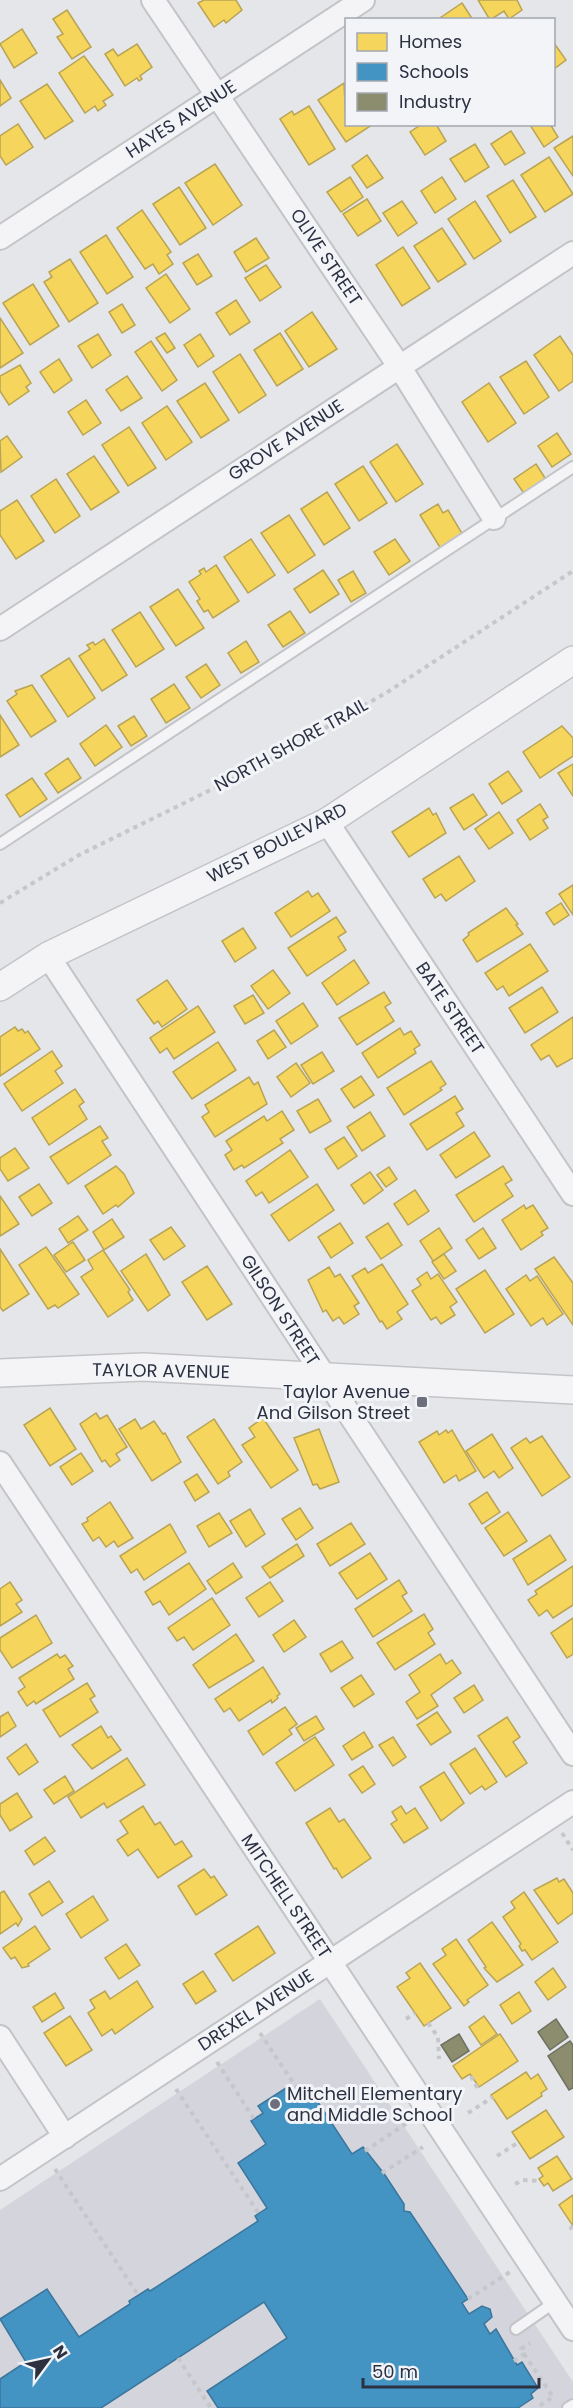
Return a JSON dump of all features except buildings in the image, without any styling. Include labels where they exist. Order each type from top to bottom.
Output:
[{"type":"street","name":"OLIVE STREET","points":[[153,0],[399,366],[494,518]]},
{"type":"street","name":"HAYES AVENUE","points":[[0,238],[363,0]]},
{"type":"street","name":"GROVE AVENUE","points":[[0,628],[573,253]]},
{"type":"street","name":"WEST BOULEVARD","points":[[0,987],[48,956],[327,822],[573,660]]},
{"type":"street","name":"BATE STREET","points":[[327,822],[573,1194]]},
{"type":"street","name":"GILSON STREET","points":[[48,956],[573,1754]]},
{"type":"street","name":"TAYLOR AVENUE","points":[[0,1373],[143,1367],[573,1390]]},
{"type":"street","name":"MITCHELL STREET","points":[[0,1463],[573,2329]]},
{"type":"street","name":"DREXEL AVENUE","points":[[0,2179],[573,1802]]},
{"type":"street","points":[[0,2037],[65,2137]]},
{"type":"lane","points":[[0,844],[573,467]]},
{"type":"lane","points":[[516,2329],[555,2302]]},
{"type":"lane","points":[[568,2408],[573,2405]]},
{"type":"path","name":"NORTH SHORE TRAIL","points":[[0,903],[79,855],[265,763],[379,698],[573,571]]},
{"type":"path","points":[[406,2019],[415,2013]]},
{"type":"path","points":[[248,2016],[298,2090]]},
{"type":"path","points":[[428,2023],[438,2037],[439,2059]]},
{"type":"path","points":[[205,2044],[254,2119]]},
{"type":"path","points":[[165,2071],[259,2214]]},
{"type":"path","points":[[471,2076],[479,2091]]},
{"type":"path","points":[[468,2113],[493,2097]]},
{"type":"path","points":[[365,2151],[407,2123]]},
{"type":"path","points":[[497,2156],[519,2142]]},
{"type":"path","points":[[382,2173],[423,2147]]},
{"type":"path","points":[[43,2151],[138,2295]]},
{"type":"path","points":[[515,2184],[523,2180],[541,2181]]},
{"type":"path","points":[[573,2226],[571,2228],[573,2231]]},
{"type":"path","points":[[468,2300],[527,2260]]},
{"type":"path","points":[[536,2408],[553,2397],[521,2349],[537,2338]]},
{"type":"path","points":[[514,2361],[524,2354]]},
{"type":"path","points":[[178,2358],[211,2408]]},
{"type":"shaded area","name":"Mitchell Elementary and Middle School","points":[[320,1999],[573,2382],[573,2408],[0,2408],[0,2210]]},
{"type":"place","name":"Taylor Avenue And Gilson Street","points":[[422,1402]]},
{"type":"place","name":"Mitchell Elementary and Middle School","points":[[275,2104]]}]
